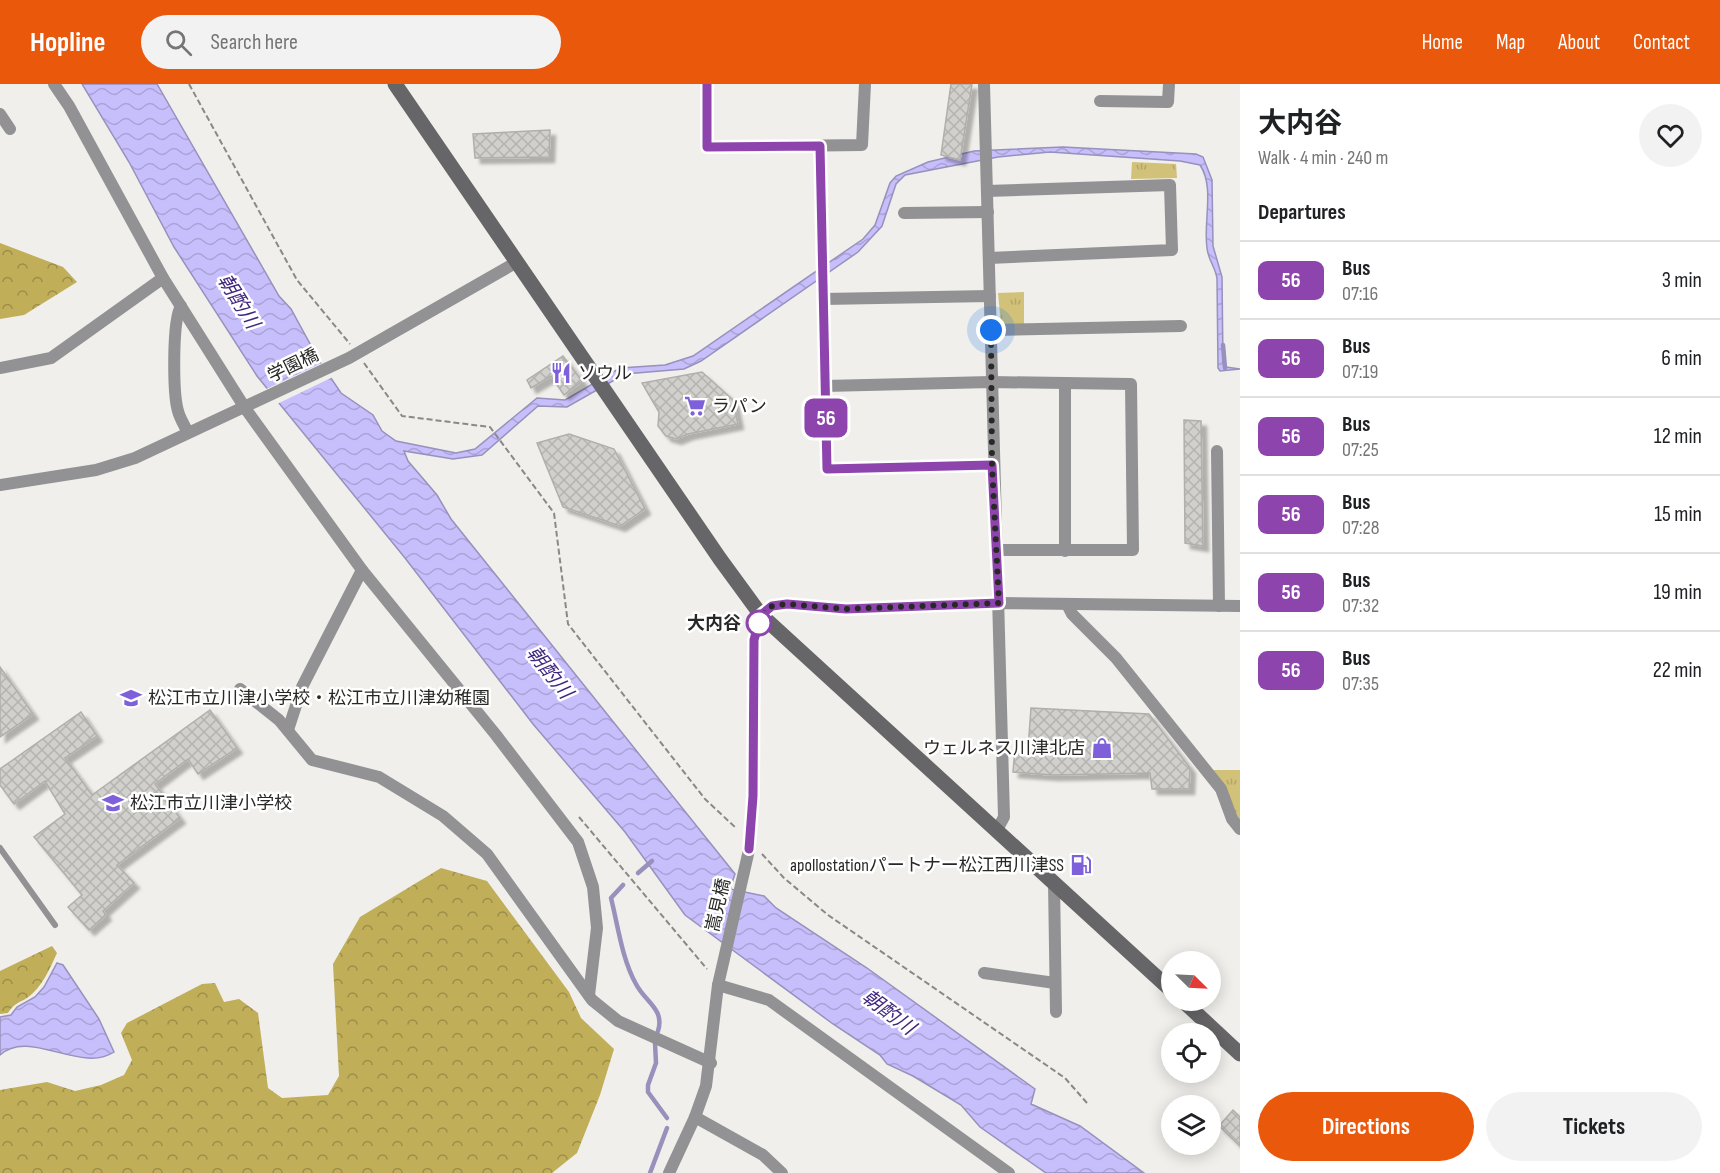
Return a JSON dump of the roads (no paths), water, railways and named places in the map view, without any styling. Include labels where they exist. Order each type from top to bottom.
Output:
[{"type":"street","points":[[54,84],[69,106],[163,278],[362,570],[496,735],[578,842],[594,887],[597,928],[589,995]]},
{"type":"street","points":[[395,84],[761,615],[1161,981]]},
{"type":"street","points":[[707,84],[707,147],[862,146],[865,84]]},
{"type":"street","points":[[984,84],[991,330],[992,465],[999,603],[1004,817],[997,831]]},
{"type":"street","points":[[1100,102],[1168,102],[1169,84]]},
{"type":"street","points":[[0,114],[10,129]]},
{"type":"street","points":[[820,146],[827,469],[992,465]]},
{"type":"street","points":[[987,191],[1170,185],[1172,250],[989,258]]},
{"type":"street","points":[[904,213],[988,212]]},
{"type":"street","name":"学園橋","points":[[0,485],[116,465],[249,406],[353,356],[516,262]]},
{"type":"street","points":[[0,368],[51,358],[163,278]]},
{"type":"street","points":[[823,299],[990,296]]},
{"type":"street","points":[[181,306],[175,322],[175,396],[178,411],[188,433]]},
{"type":"street","points":[[991,330],[1181,326]]},
{"type":"street","points":[[825,386],[992,382],[1131,384],[1133,550],[997,550]]},
{"type":"street","points":[[1065,383],[1065,550]]},
{"type":"street","points":[[1217,451],[1219,606]]},
{"type":"street","points":[[288,730],[302,687],[362,570]]},
{"type":"street","points":[[761,615],[772,606],[787,604],[846,609],[999,603],[1240,606]]},
{"type":"street","points":[[1067,604],[1072,614],[1116,658],[1221,789],[1232,819],[1240,829]]},
{"type":"street","name":"嵩見橋","points":[[669,1173],[695,1117],[711,1063],[712,1020],[718,985],[750,845],[754,640],[761,615]]},
{"type":"street","points":[[240,689],[279,720],[312,760],[379,777],[443,816],[487,854],[589,995],[618,1021],[711,1063]]},
{"type":"street","points":[[1054,883],[1056,1012]]},
{"type":"street","points":[[984,972],[1055,983]]},
{"type":"street","points":[[718,985],[769,1000],[1009,1173]]},
{"type":"street","points":[[1194,1011],[1240,1054]]},
{"type":"street","points":[[695,1117],[763,1155],[782,1173]]},
{"type":"lane","points":[[0,848],[55,925]]},
{"type":"water","name":"朝酌川","points":[[82,84],[157,84],[279,296],[291,309],[320,362],[341,393],[373,415],[382,431],[396,441],[456,453],[475,449],[537,398],[565,400],[620,368],[665,365],[693,356],[863,239],[875,225],[890,183],[896,176],[928,162],[974,151],[1063,147],[1196,154],[1203,157],[1212,180],[1213,246],[1222,277],[1223,364],[1226,367],[1240,369],[1220,371],[1218,368],[1217,279],[1207,248],[1208,194],[1200,165],[1180,161],[1050,152],[998,157],[905,175],[896,184],[882,226],[858,252],[701,361],[684,369],[625,374],[567,407],[538,406],[482,455],[453,459],[404,451],[408,461],[437,495],[451,519],[735,874],[730,889],[764,896],[776,908],[867,968],[1035,1089],[1031,1104],[1080,1126],[1144,1173],[1046,1173],[980,1127],[961,1105],[913,1076],[887,1064],[880,1055],[833,1024],[685,915],[625,832],[533,724],[405,558],[257,376],[174,247],[129,162]]},
{"type":"water","points":[[57,963],[63,965],[99,1019],[114,1052],[101,1057],[86,1058],[25,1046],[12,1048],[0,1055],[0,1017],[11,1015],[17,1007],[35,997],[44,987]]},
{"type":"waterway","points":[[1223,345],[1225,368]]},
{"type":"waterway","points":[[638,873],[652,861]]},
{"type":"waterway","points":[[623,885],[611,898],[621,942],[636,984],[659,1017],[658,1031]]},
{"type":"waterway","points":[[655,1043],[656,1063],[648,1085],[648,1092],[667,1118]]},
{"type":"waterway","points":[[650,1173],[667,1128]]},
{"type":"place","name":"ソウル","points":[[561,373]]},
{"type":"place","name":"ラパン","points":[[695,406]]},
{"type":"place","name":"大内谷","points":[[759,623]]},
{"type":"place","name":"松江市立川津小学校・松江市立川津幼稚園","points":[[131,698]]},
{"type":"place","name":"ウェルネス川津北店","points":[[1102,748]]},
{"type":"place","name":"松江市立川津小学校","points":[[113,803]]},
{"type":"place","name":"apollostationパートナー松江西川津SS","points":[[1081,865]]}]
